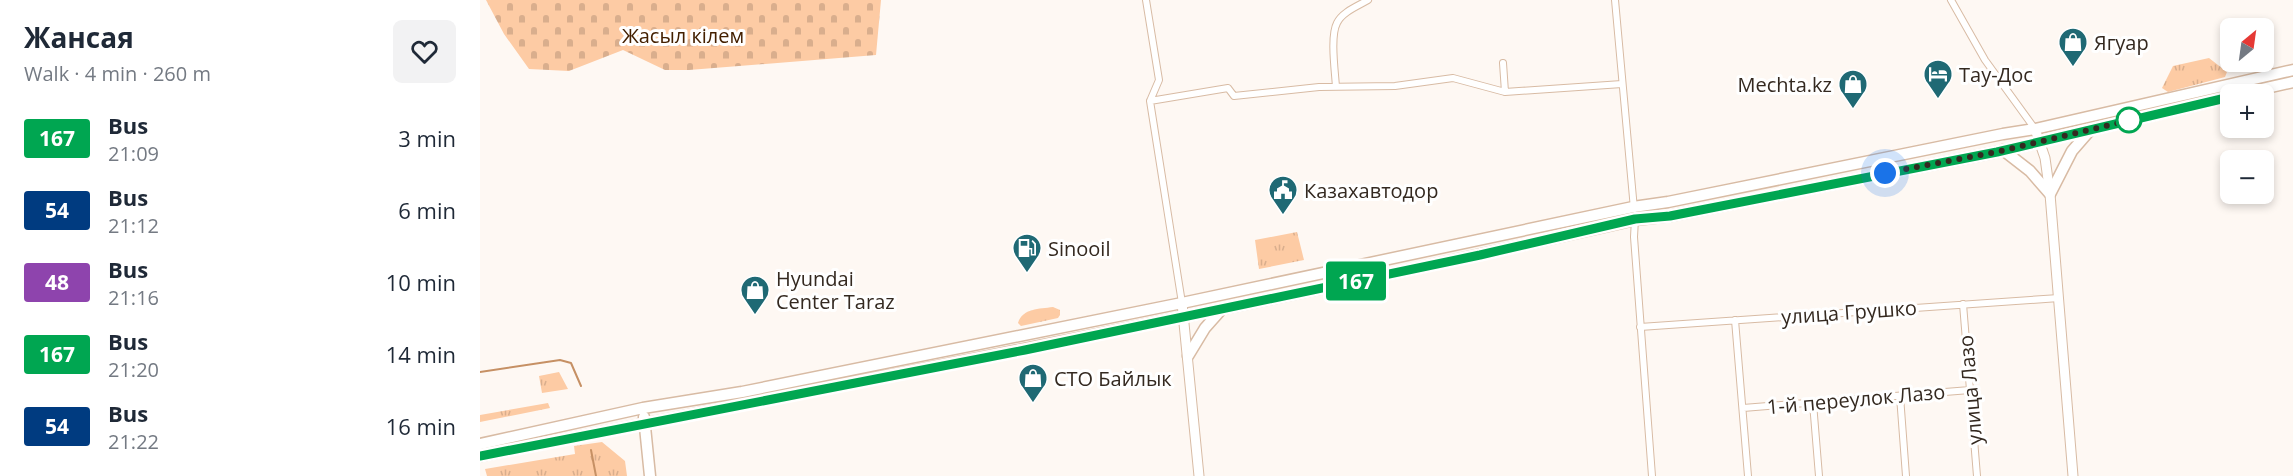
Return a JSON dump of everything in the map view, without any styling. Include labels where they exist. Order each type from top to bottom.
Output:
[{"type":"main road","points":[[480,444],[643,408],[742,392],[1182,303],[1634,207],[2035,129],[2291,71]]},
{"type":"main road","points":[[2274,86],[2293,82]]},
{"type":"main road","points":[[480,456],[1221,310],[1480,255],[1635,219],[1670,216],[2003,150],[2220,99]]},
{"type":"main road","points":[[2003,150],[2030,171],[2050,194],[2072,152],[2092,128]]},
{"type":"main road","points":[[1188,356],[1205,328],[1221,310]]},
{"type":"main road","points":[[643,408],[650,476]]},
{"type":"street","points":[[1146,0],[1159,80],[1150,101],[1184,317],[1199,476]]},
{"type":"street","points":[[1336,87],[1334,48],[1337,23],[1347,13],[1368,0]]},
{"type":"street","points":[[1615,0],[1635,219],[1634,237],[1652,476]]},
{"type":"street","points":[[1950,0],[1984,60],[2035,129],[2040,141],[2050,194],[2073,476]]},
{"type":"street","points":[[1503,63],[1505,92]]},
{"type":"street","points":[[1150,101],[1228,88],[1234,96],[1336,87],[1395,86],[1453,78],[1505,92],[1622,84]]},
{"type":"street","name":"улица Грушко","points":[[1640,327],[2059,298]]},
{"type":"street","name":"улица Лазо","points":[[1963,304],[1977,476]]},
{"type":"street","points":[[1735,320],[1748,476]]},
{"type":"street","name":"1-й переулок Лазо","points":[[1743,408],[1970,390]]},
{"type":"street","points":[[1900,396],[1906,476]]},
{"type":"street","points":[[1813,403],[1819,476]]},
{"type":"green space","name":"Жасыл кілем","points":[[486,0],[881,0],[876,55],[665,70],[623,50],[569,71],[529,69],[504,34]]},
{"type":"green space","points":[[2209,58],[2220,67],[2220,72],[2227,72],[2225,77],[2168,92],[2162,88],[2173,66]]},
{"type":"green space","points":[[1297,232],[1304,260],[1259,269],[1255,240]]},
{"type":"green space","points":[[1053,307],[1060,310],[1058,318],[1021,326],[1018,323],[1020,318],[1028,312]]},
{"type":"green space","points":[[559,372],[568,389],[542,393],[539,376]]},
{"type":"green space","points":[[548,403],[550,408],[480,422],[480,415]]},
{"type":"green space","points":[[602,442],[625,461],[627,476],[487,476],[485,469],[575,454],[574,446]]},
{"type":"waterway","points":[[480,372],[560,360],[571,363],[581,386]]},
{"type":"waterway","points":[[591,450],[596,476]]},
{"type":"bus line","name":"167","points":[[480,456],[1025,350],[1480,255],[1635,219],[1670,216],[1997,152],[2220,99]]},
{"type":"place","name":"Ягуар","points":[[2073,68]]},
{"type":"place","name":"Тау-Дос","points":[[1938,100]]},
{"type":"place","name":"Mechta.kz","points":[[1853,110]]},
{"type":"place","name":"Казахавтодор","points":[[1283,216]]},
{"type":"place","name":"Sinooil","points":[[1027,274]]},
{"type":"place","name":"Hyundai Center Taraz","points":[[755,316]]},
{"type":"place","name":"СТО Байлык","points":[[1033,404]]},
{"type":"route","points":[[1885,173],[1997,152],[2139,118],[2129,120]]}]
